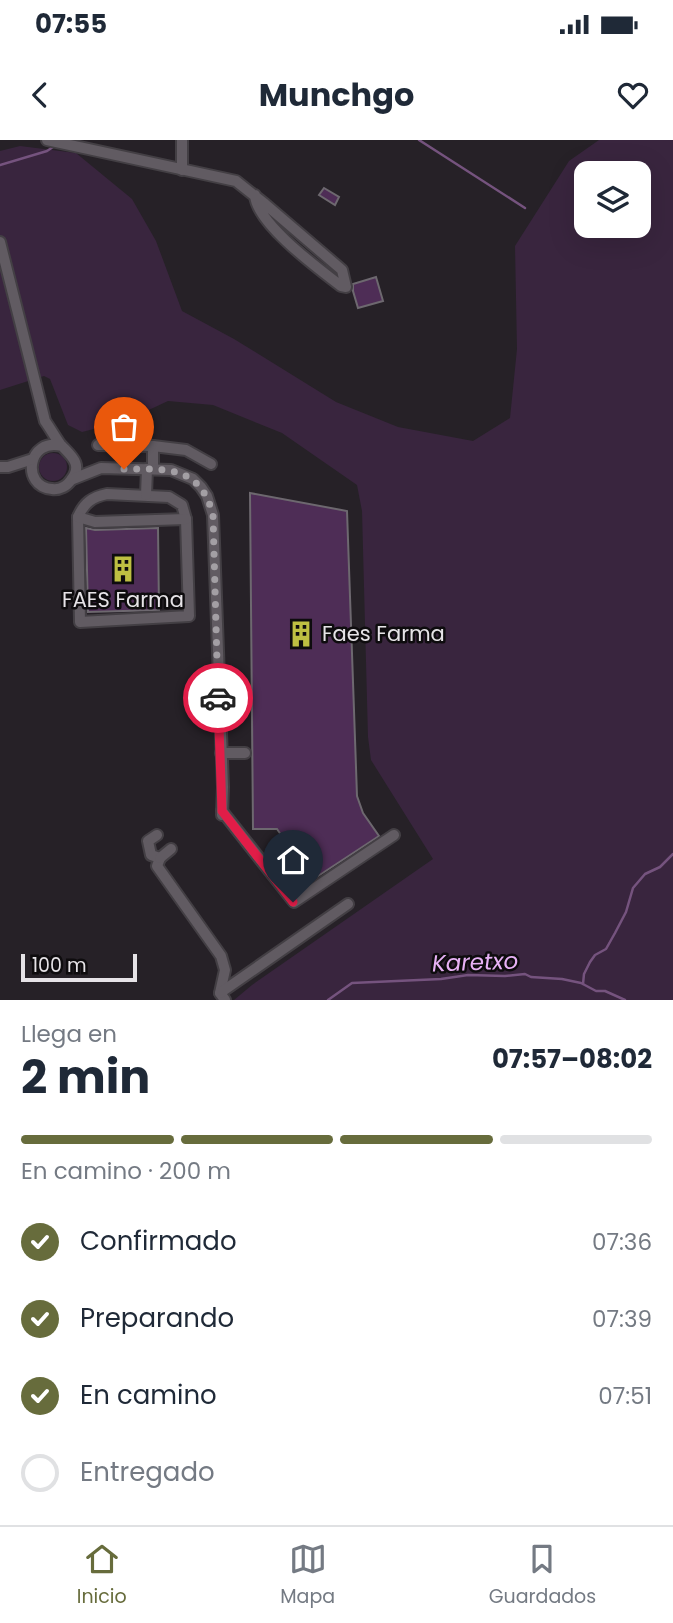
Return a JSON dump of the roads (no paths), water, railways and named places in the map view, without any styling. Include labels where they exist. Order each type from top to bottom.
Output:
[{"type":"street","points":[[47,140],[236,181],[255,195],[342,270],[346,288],[286,241],[261,214],[255,195]]},
{"type":"street","points":[[182,140],[182,170]]},
{"type":"street","points":[[0,242],[45,421],[43,448]]},
{"type":"street","points":[[45,421],[62,446],[73,456],[101,468]]},
{"type":"street","points":[[98,445],[153,446],[186,450],[211,464]]},
{"type":"street","points":[[4,467],[33,459],[43,448],[62,446]]},
{"type":"street","points":[[146,495],[153,446]]},
{"type":"street","points":[[4,467],[35,479],[42,486],[55,489],[66,485],[73,478],[76,470],[73,456]]},
{"type":"street","points":[[33,459],[35,479]]},
{"type":"street","points":[[73,478],[101,468],[171,470],[193,479],[207,496],[213,515],[222,813],[293,902],[394,835]]},
{"type":"street","points":[[146,495],[175,499],[185,511],[186,519],[189,616],[80,622],[78,517],[85,504],[99,496],[146,495]]},
{"type":"street","points":[[78,517],[95,522],[186,519]]},
{"type":"street","points":[[221,753],[245,753]]},
{"type":"street","points":[[157,835],[148,841],[148,849],[150,855],[160,858]]},
{"type":"street","points":[[171,849],[160,858],[157,866],[221,956],[225,970],[223,997]]},
{"type":"street","points":[[223,997],[348,904]]},
{"type":"waterway","points":[[419,140],[525,208]]},
{"type":"waterway","points":[[0,165],[47,151],[56,145]]},
{"type":"waterway","points":[[583,984],[590,962],[595,955],[606,949],[626,912],[633,888],[645,874],[660,867],[673,854]]},
{"type":"waterway","name":"Karetxo","points":[[328,1000],[352,983],[525,974],[581,983],[625,1000]]},
{"type":"place","name":"FAES Farma","points":[[123,569]]},
{"type":"place","name":"Faes Farma","points":[[301,634]]}]
